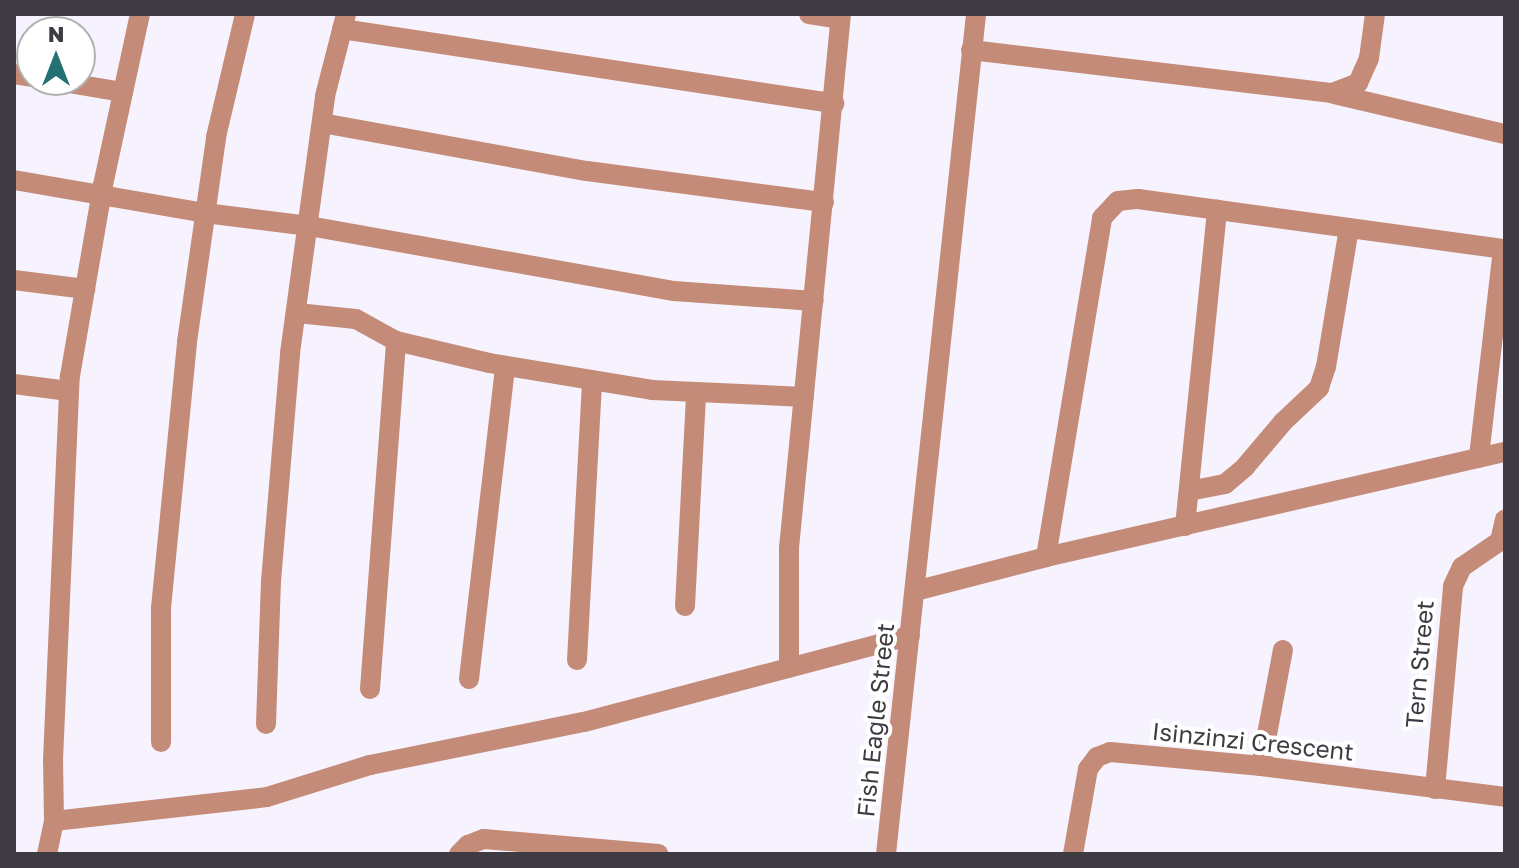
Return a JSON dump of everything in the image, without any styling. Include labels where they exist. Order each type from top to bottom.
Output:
[{"type":"street","points":[[47,854],[54,821],[53,760],[69,391],[101,196],[140,14]]},
{"type":"street","points":[[161,742],[161,608],[187,342],[216,137],[245,14]]},
{"type":"street","points":[[789,668],[789,548],[840,16],[809,14]]},
{"type":"street","name":"Fish Eagle Street","points":[[886,854],[976,14]]},
{"type":"street","points":[[1332,93],[1358,83],[1369,58],[1375,14]]},
{"type":"street","points":[[266,724],[279,469],[322,123],[344,21],[834,103]]},
{"type":"street","points":[[971,50],[1332,93],[1505,134]]},
{"type":"street","points":[[96,88],[123,92]]},
{"type":"street","points":[[322,123],[587,171],[824,202]]},
{"type":"street","points":[[14,180],[205,213],[309,226],[674,291],[814,301]]},
{"type":"street","points":[[1046,557],[1102,218],[1118,201],[1138,199],[1349,228],[1504,241],[1479,458]]},
{"type":"street","points":[[1185,526],[1217,210]]},
{"type":"street","points":[[1189,491],[1225,484],[1319,388],[1326,367],[1349,228]]},
{"type":"street","points":[[14,280],[85,289]]},
{"type":"street","points":[[297,313],[356,319],[396,341],[505,366],[652,390],[804,397]]},
{"type":"street","points":[[370,689],[396,341]]},
{"type":"street","points":[[469,679],[505,366]]},
{"type":"street","points":[[577,660],[592,380]]},
{"type":"street","points":[[14,384],[69,391]]},
{"type":"street","points":[[685,606],[696,393]]},
{"type":"street","points":[[915,591],[1046,557],[1505,452]]},
{"type":"street","name":"Tern Street","points":[[1435,789],[1453,586],[1462,567],[1500,541],[1505,520]]},
{"type":"street","points":[[54,821],[267,797],[370,765],[584,722],[910,636]]},
{"type":"street","points":[[1261,766],[1283,650]]},
{"type":"street","name":"Isinzinzi Crescent","points":[[1073,854],[1088,769],[1097,757],[1110,752],[1261,766],[1505,797]]},
{"type":"street","points":[[459,854],[468,845],[484,839],[658,854]]}]
